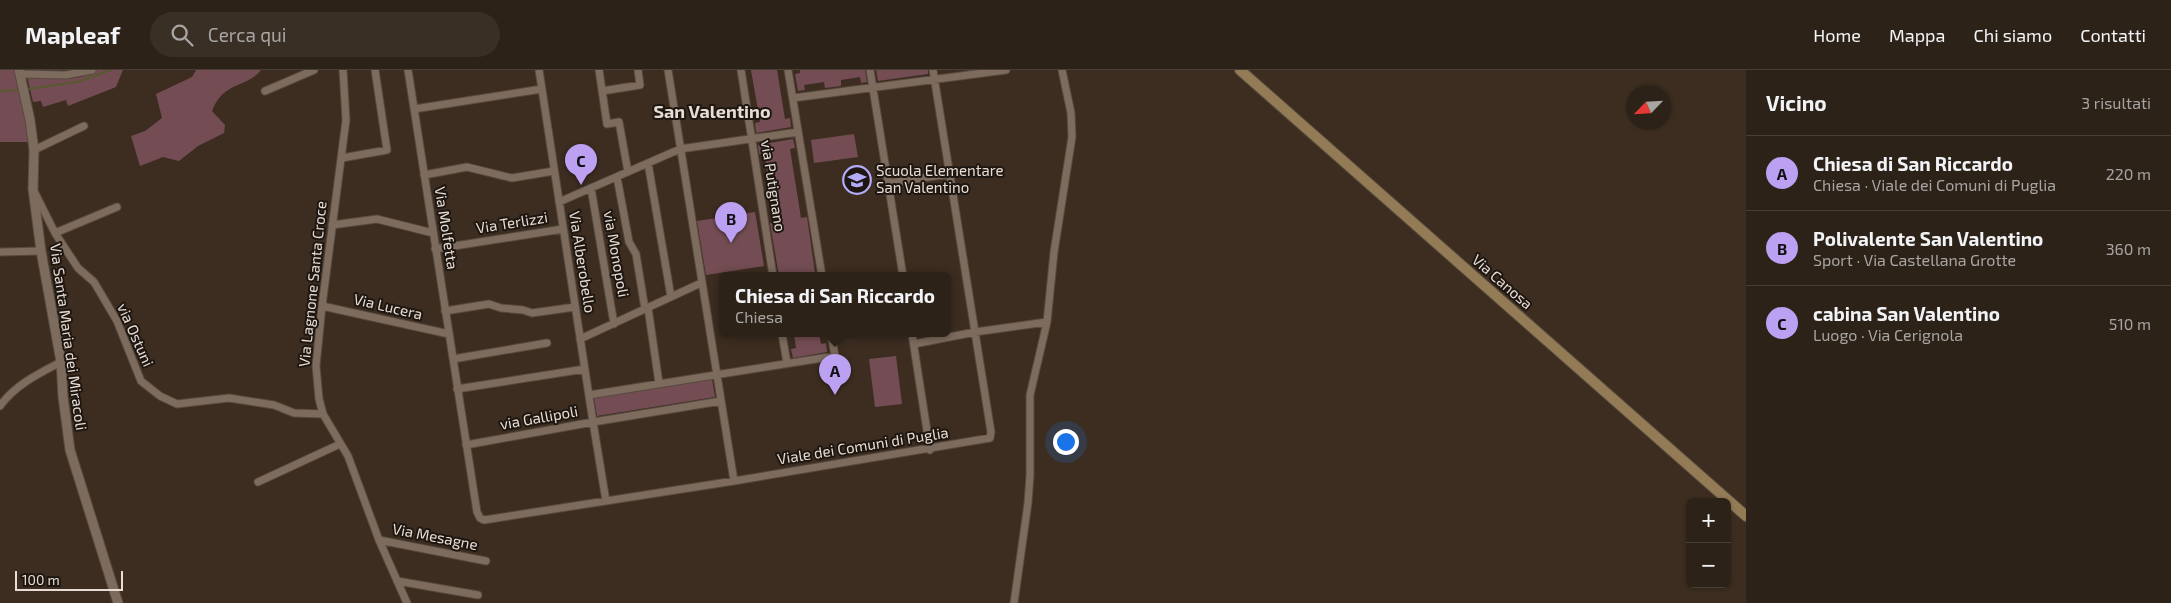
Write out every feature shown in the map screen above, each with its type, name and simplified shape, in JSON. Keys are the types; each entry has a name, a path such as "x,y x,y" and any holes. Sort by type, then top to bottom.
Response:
{"main road":[{"name":"Via Canosa","path":"1240,70 1746,516"}],"street":[{"path":"20,72 92,70"},
{"path":"265,91 314,70"},
{"name":"Via Lagnone Santa Croce","path":"343,70 346,120 316,366 319,399 324,414 348,456 379,540 407,603"},
{"path":"342,158 387,150 375,70"},
{"name":"Via Molfetta","path":"408,70 457,390"},
{"name":"Via Alberobello","path":"539,70 585,369"},
{"path":"599,70 607,124 619,122 628,172"},
{"path":"602,91 640,85 638,70"},
{"path":"668,70 734,481"},
{"name":"via Putignano","path":"741,70 772,272"},
{"path":"788,70 821,272"},
{"path":"870,70 902,272"},
{"path":"933,70 974,332"},
{"path":"793,98 1006,70"},
{"path":"1014,603 1029,494 1030,395 1047,322 1054,252 1072,137 1071,113 1062,70"},
{"name":"Via Santa Maria dei Miracoli","path":"20,72 34,150 33,189 41,251 61,362 63,397 70,450 118,603"},
{"path":"414,109 542,89"},
{"path":"34,150 84,126"},
{"path":"559,202 680,150 798,132"},
{"path":"648,163 671,297"},
{"path":"424,175 467,167 512,178 554,171"},
{"path":"888,183 949,174"},
{"path":"617,177 629,242 636,254 659,383"},
{"name":"via Monopoli","path":"591,188 614,324"},
{"name":"via Ostuni","path":"33,189 55,233 78,268 94,282 116,321 141,381 160,396 177,404 230,398 274,405 294,413 324,414"},
{"path":"55,233 117,208"},
{"path":"332,225 377,220 433,233"},
{"name":"Via Terlizzi","path":"436,249 563,228"},
{"path":"0,252 41,251"},
{"path":"580,339 702,283"},
{"path":"445,311 489,304 501,308 523,310 532,314 575,307"},
{"name":"Via Lucera","path":"322,306 449,334"},
{"path":"951,337 1047,322"},
{"name":"Viale dei Comuni di Puglia","path":"466,445 477,512 480,518 488,520 988,440 991,432 974,332"},
{"path":"783,337 787,363"},
{"path":"589,395 835,356 832,337"},
{"path":"913,337 930,450"},
{"path":"914,344 949,337"},
{"path":"453,358 547,344"},
{"path":"0,406 10,393 19,386 61,362"},
{"path":"466,445 457,390 585,369"},
{"name":"via Gallipoli","path":"466,445 593,422 585,369"},
{"path":"606,502 593,422 721,401"},
{"path":"258,482 340,444"},
{"name":"Via Mesagne","path":"379,540 486,561"},
{"path":"397,581 478,595"}],"shaded area":[{"path":"0,70 16,70 28,142 0,142"},
{"path":"97,70 123,70 116,87 68,106 66,100 43,107 41,101 33,102 27,76 63,79 81,77"},
{"path":"196,70 261,70 249,80 222,94 217,101 212,111 225,125 224,133 198,146 179,161 163,157 140,166 131,136 145,131 162,118 156,94 192,77"},
{"path":"751,70 777,70 785,119 790,118 791,127 756,133 755,123 760,122"},
{"path":"800,70 865,70 867,82 861,83 860,77 841,80 841,86 825,88 824,82 804,85 805,90 798,91 795,74 800,73"},
{"path":"876,70 928,70 928,74 878,81"},
{"path":"854,134 858,157 814,163 811,140"},
{"path":"793,139 795,148 790,149 801,218 807,217 815,272 778,272 770,223 776,222 764,153 759,154 758,145"},
{"path":"755,212 764,266 706,275 697,221"},
{"path":"794,337 820,337 821,344 826,343 827,352 793,358 791,349 796,348"},
{"path":"896,356 902,404 875,407 869,359"},
{"path":"712,379 715,397 597,416 594,398"}],"waterway":[{"path":"27,89 77,82 111,70"},
{"path":"0,91 19,90"}],"place":[{"name":"Scuola Elementare San Valentino","path":"857,180"},
{"name":"cabina San Valentino","path":"581,185"},
{"name":"Polivalente San Valentino","path":"731,243"},
{"name":"Chiesa di San Riccardo","path":"835,395"}],"district":[{"name":"San Valentino","path":"712,112"}]}
